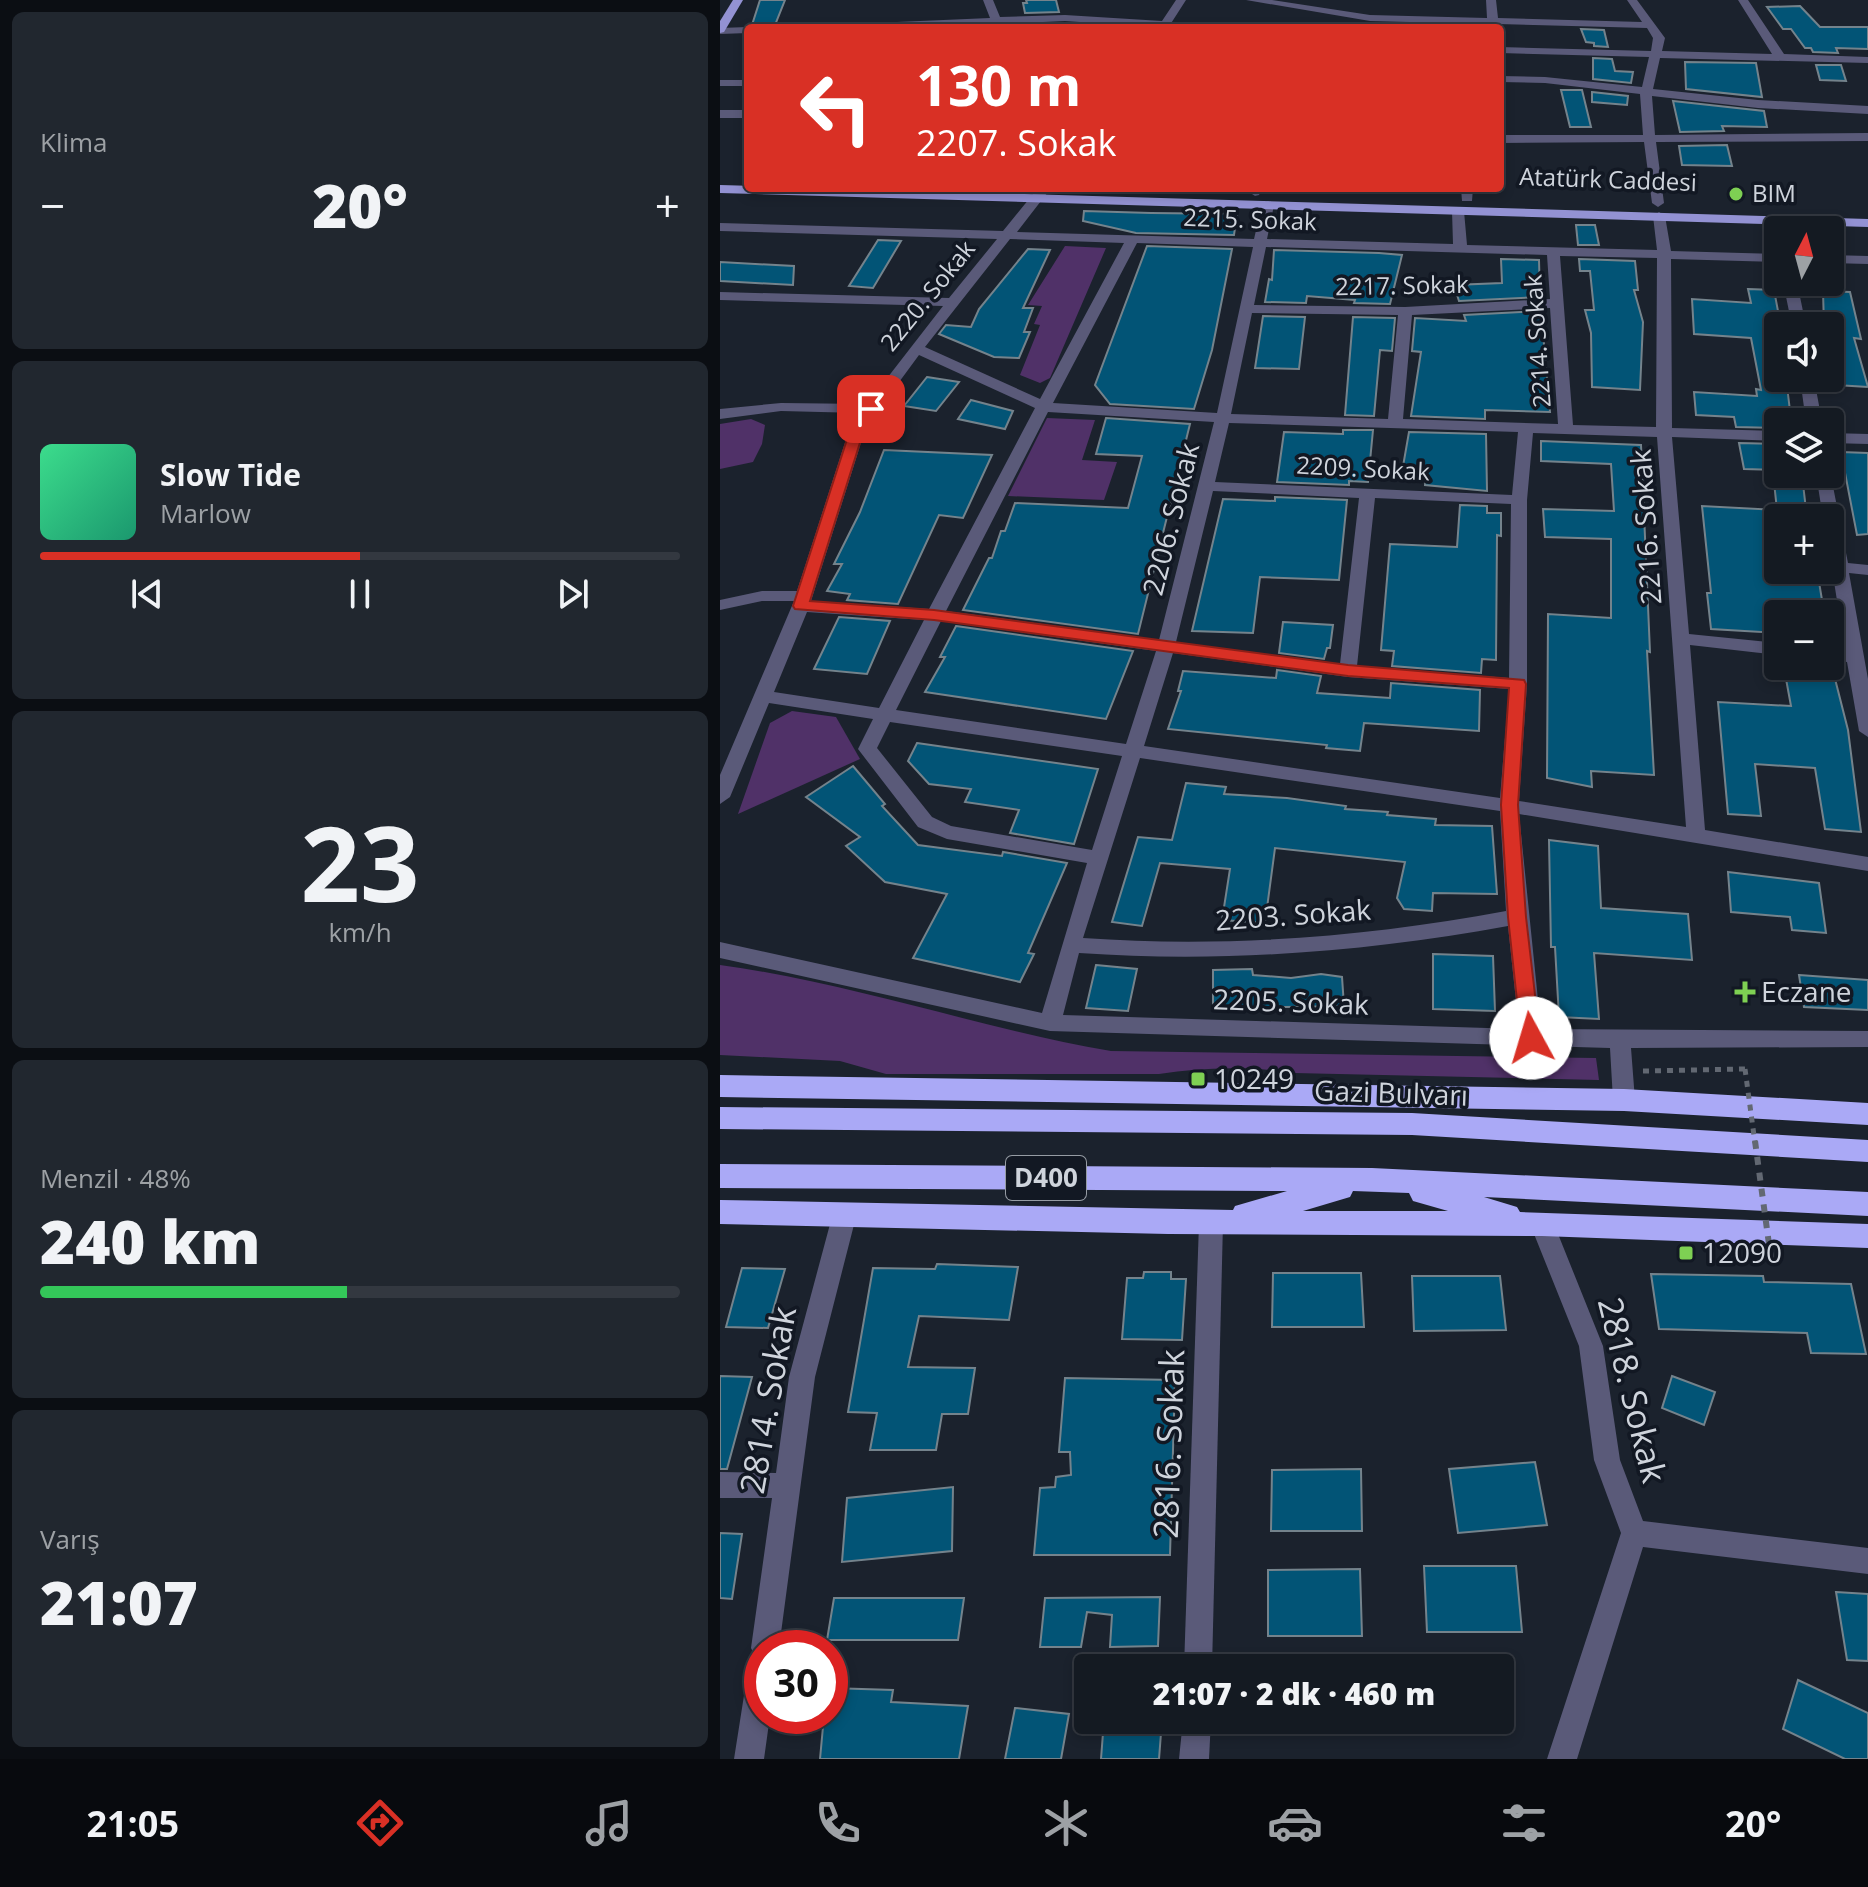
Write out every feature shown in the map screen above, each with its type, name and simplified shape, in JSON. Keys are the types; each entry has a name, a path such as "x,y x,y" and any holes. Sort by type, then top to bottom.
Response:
{"highway":[{"path":"720,1086 1624,1100 1868,1114"},
{"path":"1118,1092 1236,1121 1359,1095"},
{"name":"Gazi Bulvarı","path":"720,1118 1412,1124 1868,1151"},
{"name":"D400","path":"720,1176 1372,1180 1868,1204"},
{"path":"1211,1223 1372,1180 1542,1224"},
{"path":"720,1212 1211,1223 1542,1224 1868,1236"}],"main road":[{"path":"720,31 738,0"},
{"name":"Atatürk Caddesi","path":"721,188 744,181"},
{"name":"Atatürk Caddesi","path":"721,188 744,188"},
{"name":"Atatürk Caddesi","path":"977,192 1458,211 1868,209"},
{"name":"Atatürk Caddesi","path":"1397,192 1467,193 1764,220"},
{"name":"Atatürk Caddesi","path":"1844,225 1868,223"}],"street":[{"path":"988,0 998,24"},
{"path":"1165,24 1181,0"},
{"path":"1251,0 1370,18 1475,24"},
{"path":"1491,0 1493,24"},
{"path":"1632,0 1659,38 1656,52"},
{"path":"1743,0 1779,56"},
{"path":"1008,24 1065,18 1139,24"},
{"path":"1504,25 1650,25"},
{"path":"720,31 744,30"},
{"path":"1504,50 1868,60"},
{"name":"2216. Sokak","path":"1656,52 1645,100 1664,252 1664,432 1696,833"},
{"path":"1504,79 1649,90 1758,104 1868,110"},
{"path":"720,83 744,83"},
{"path":"720,114 744,114"},
{"path":"1504,139 1868,137"},
{"name":"2220. Sokak","path":"720,797 802,601 858,427 916,348 1041,193"},
{"name":"2206. Sokak","path":"1050,1023 1071,945 1167,644 1223,418 1268,205"},
{"path":"1458,211 1460,247"},
{"name":"2215. Sokak","path":"720,227 1764,257"},
{"path":"1099,858 947,832 925,822 867,749 934,615 1133,239"},
{"name":"2214. Sokak","path":"1553,250 1566,430"},
{"path":"1844,257 1868,260"},
{"path":"720,296 954,302"},
{"name":"2217. Sokak","path":"1247,309 1405,311 1558,303"},
{"path":"1395,424 1405,311"},
{"path":"916,348 1044,407 1223,418 1764,436"},
{"path":"720,414 781,407 871,409"},
{"path":"1526,429 1519,500 1518,684 1509,805 1517,917 1531,1038"},
{"path":"1844,438 1868,439"},
{"name":"2209. Sokak","path":"1206,486 1519,500"},
{"path":"1348,671 1367,494"},
{"path":"1844,567 1868,570"},
{"path":"1844,584 1868,731"},
{"path":"720,605 762,596 1167,644 1348,671 1518,684"},
{"path":"1680,639 1764,648"},
{"path":"1844,656 1855,657"},
{"path":"763,696 1133,753 1696,833 1868,864"},
{"name":"2203. Sokak","path":"1071,945 1159,951 1303,946 1435,932 1517,917"},
{"name":"2205. Sokak","path":"720,950 1050,1023 1620,1040 1868,1039"},
{"path":"1620,1040 1624,1100"},
{"name":"2814. Sokak","path":"768,1630 802,1377 845,1213"},
{"name":"2816. Sokak","path":"1198,1654 1211,1223"},
{"name":"2818. Sokak","path":"1542,1224 1591,1346 1607,1460 1634,1533"},
{"path":"720,1485 789,1486"},
{"path":"1562,1759 1634,1533 1868,1561"},
{"path":"749,1759 753,1734"},
{"path":"1194,1759 1196,1734"}],"path":[{"path":"1622,1071 1745,1069 1771,1259"}],"shaded area":[{"path":"1065,246 1106,248 1050,378 1040,383 1020,375 1040,325 1034,324 1042,306 1028,305"},
{"path":"1047,418 1095,420 1082,460 1117,462 1104,500 1008,496"},
{"path":"751,419 765,425 762,444 753,462 720,469 720,424"},
{"path":"792,711 836,717 860,759 738,814 770,723"},
{"path":"720,965 818,983 1111,1051 1596,1058 1599,1080 1294,1073 1226,1068 1159,1074 886,1074 840,1061 720,1055"}],"building":[{"path":"760,0 785,0 775,24 752,24"},
{"path":"1026,0 1056,0 1059,12 1025,13 1023,3 1027,3"},
{"path":"1800,6 1820,27 1868,27 1868,49 1836,48 1838,53 1813,52 1811,48 1805,48 1791,29 1783,29 1767,7"},
{"path":"1581,29 1604,30 1608,47 1586,42"},
{"path":"1593,58 1612,59 1615,71 1633,72 1631,83 1593,79"},
{"path":"1685,62 1756,63 1762,97 1686,89"},
{"path":"1816,65 1841,65 1846,81 1820,80"},
{"path":"1561,90 1582,90 1591,127 1570,127"},
{"path":"1592,92 1628,96 1627,105 1592,102"},
{"path":"1673,101 1764,111 1767,127 1722,126 1724,131 1680,132"},
{"path":"1727,145 1732,166 1682,165 1679,146"},
{"path":"1084,211 1237,214 1234,235 1136,233 1083,221"},
{"path":"1576,225 1595,225 1599,245 1578,245"},
{"path":"878,240 901,241 873,288 849,286"},
{"path":"1147,246 1232,249 1212,350 1194,409 1110,404 1095,385"},
{"path":"1028,249 1050,250 1023,308 1033,308 1024,332 1030,332 1019,358 994,357 939,334 946,325 971,327 979,309"},
{"path":"1274,250 1402,255 1390,304 1354,303 1355,300 1307,296 1306,303 1265,302 1269,279 1272,280"},
{"path":"1501,259 1539,260 1540,297 1459,301 1454,285 1502,283"},
{"path":"1579,259 1635,261 1638,290 1634,290 1643,322 1640,390 1592,387 1591,333 1585,310 1594,310 1590,271 1580,271"},
{"path":"720,262 794,266 793,285 720,281"},
{"path":"1748,289 1764,290 1764,296 1775,296 1778,312 1764,312 1764,392 1788,392 1790,408 1764,408 1764,428 1736,427 1734,417 1696,415 1694,392 1757,396 1756,389 1761,390 1751,338 1694,334 1692,299 1751,303"},
{"path":"1844,292 1850,292 1861,339 1854,338 1868,387 1844,386 1844,312 1824,312 1823,296 1844,296"},
{"path":"1541,311 1550,412 1485,410 1485,419 1411,416 1421,352 1412,351 1415,318 1466,321 1464,315"},
{"path":"1263,316 1305,317 1299,369 1255,368"},
{"path":"1353,317 1395,318 1392,351 1380,350 1374,416 1345,415"},
{"path":"927,377 959,382 936,411 904,406"},
{"path":"971,400 1013,411 1005,429 958,419"},
{"path":"1106,418 1190,424 1138,634 963,610 989,558 992,558 1015,503 1128,508 1142,456 1096,454"},
{"path":"1343,430 1373,430 1368,482 1349,481 1349,485 1277,482 1284,432 1343,434"},
{"path":"1409,432 1486,434 1487,491 1425,485 1426,474 1402,472"},
{"path":"1541,441 1641,445 1654,775 1591,771 1592,787 1547,778 1548,614 1611,618 1611,539 1545,537 1543,509 1614,511 1611,464 1541,461"},
{"path":"1739,443 1764,444 1764,470 1744,469"},
{"path":"884,450 992,455 963,518 939,515 898,604 847,600 850,594 827,591 842,564 834,564 860,512"},
{"path":"1844,452 1868,453 1868,534 1857,535"},
{"path":"1775,488 1803,488 1805,504 1776,504"},
{"path":"1275,497 1347,500 1339,580 1260,577 1253,633 1192,631 1223,499 1275,501"},
{"path":"1460,505 1487,506 1487,513 1501,513 1501,536 1497,535 1496,660 1482,659 1481,673 1392,666 1394,651 1381,650 1390,544 1457,547"},
{"path":"1702,506 1764,509 1764,584 1819,584 1822,600 1764,600 1764,632 1711,629 1707,593 1711,593"},
{"path":"839,617 890,621 867,674 814,669"},
{"path":"1283,622 1333,625 1330,648 1327,648 1324,659 1279,653"},
{"path":"956,626 1133,651 1106,719 925,692 945,657 940,657"},
{"path":"1277,670 1321,676 1317,693 1390,698 1391,683 1480,690 1479,731 1364,723 1360,751 1168,729 1181,691 1178,691 1183,671 1276,678"},
{"path":"1786,680 1835,680 1848,730 1861,832 1825,829 1815,768 1755,764 1761,816 1728,814 1718,702 1791,706"},
{"path":"917,743 1098,769 1074,844 1010,833 1019,810 965,802 971,789 929,784 908,761"},
{"path":"853,766 885,804 882,806 918,845 1002,856 1003,852 1067,863 1028,953 1034,954 1020,982 913,958 947,894 885,882 846,846 860,837 806,797"},
{"path":"1186,783 1226,787 1224,794 1287,798 1346,806 1345,809 1388,812 1387,815 1436,819 1435,825 1492,826 1497,894 1433,893 1432,911 1404,909 1397,898 1405,862 1275,848 1265,923 1222,920 1230,869 1160,863 1142,926 1112,922 1138,837 1172,840"},
{"path":"1549,840 1598,846 1601,908 1688,914 1692,960 1594,953 1599,1019 1559,1017 1555,947 1551,947"},
{"path":"1728,872 1819,883 1826,933 1792,930 1790,917 1731,912"},
{"path":"1433,954 1493,956 1495,1011 1433,1009"},
{"path":"1096,965 1137,969 1128,1011 1086,1008"},
{"path":"1252,969 1253,975 1291,978 1321,974 1342,977 1344,1006 1213,1008 1213,970"},
{"path":"1799,975 1868,980 1868,1010 1804,1007"},
{"path":"937,1264 1018,1267 1009,1320 919,1316 908,1367 975,1368 968,1414 942,1414 936,1450 870,1450 877,1413 848,1412 873,1268 935,1269"},
{"path":"742,1268 785,1269 768,1328 726,1327"},
{"path":"1144,1272 1171,1272 1171,1279 1186,1279 1182,1340 1122,1339 1127,1278 1143,1278"},
{"path":"1273,1273 1361,1273 1364,1327 1272,1327"},
{"path":"1651,1274 1763,1276 1764,1282 1851,1284 1866,1354 1811,1353 1807,1333 1659,1329"},
{"path":"1412,1276 1500,1276 1506,1330 1414,1331"},
{"path":"720,1376 752,1377 727,1469 720,1469"},
{"path":"1672,1376 1715,1392 1704,1425 1662,1408"},
{"path":"1065,1378 1175,1380 1170,1555 1034,1555 1040,1488 1055,1487 1056,1477 1071,1475 1070,1452 1059,1452"},
{"path":"1535,1462 1547,1525 1458,1533 1449,1469"},
{"path":"1361,1469 1362,1531 1271,1531 1272,1470"},
{"path":"953,1487 952,1551 842,1562 847,1498"},
{"path":"720,1533 742,1534 732,1599 720,1598"},
{"path":"1424,1566 1516,1566 1522,1632 1427,1632"},
{"path":"1360,1569 1362,1636 1268,1636 1268,1570"},
{"path":"1836,1592 1868,1594 1868,1661 1847,1660"},
{"path":"1160,1597 1158,1646 1110,1647 1112,1615 1087,1612 1081,1647 1040,1647 1045,1598"},
{"path":"834,1598 964,1598 958,1640 848,1640 848,1630 829,1630"},
{"path":"1798,1680 1868,1713 1868,1759 1845,1759 1783,1729"},
{"path":"848,1689 893,1690 891,1702 968,1706 959,1759 820,1759 822,1734 848,1734"},
{"path":"1015,1708 1069,1714 1061,1759 1005,1759"},
{"path":"1103,1734 1161,1734 1159,1759 1101,1759"}],"place":[{"name":"BIM","path":"1736,194"},
{"name":"Eczane","path":"1745,992"},
{"name":"10249","path":"1198,1079"},
{"name":"12090","path":"1686,1253"}],"route":[{"path":"871,409 858,427 801,606 934,615 1167,644 1348,671 1518,684 1509,805 1517,917 1531,1038"}]}
